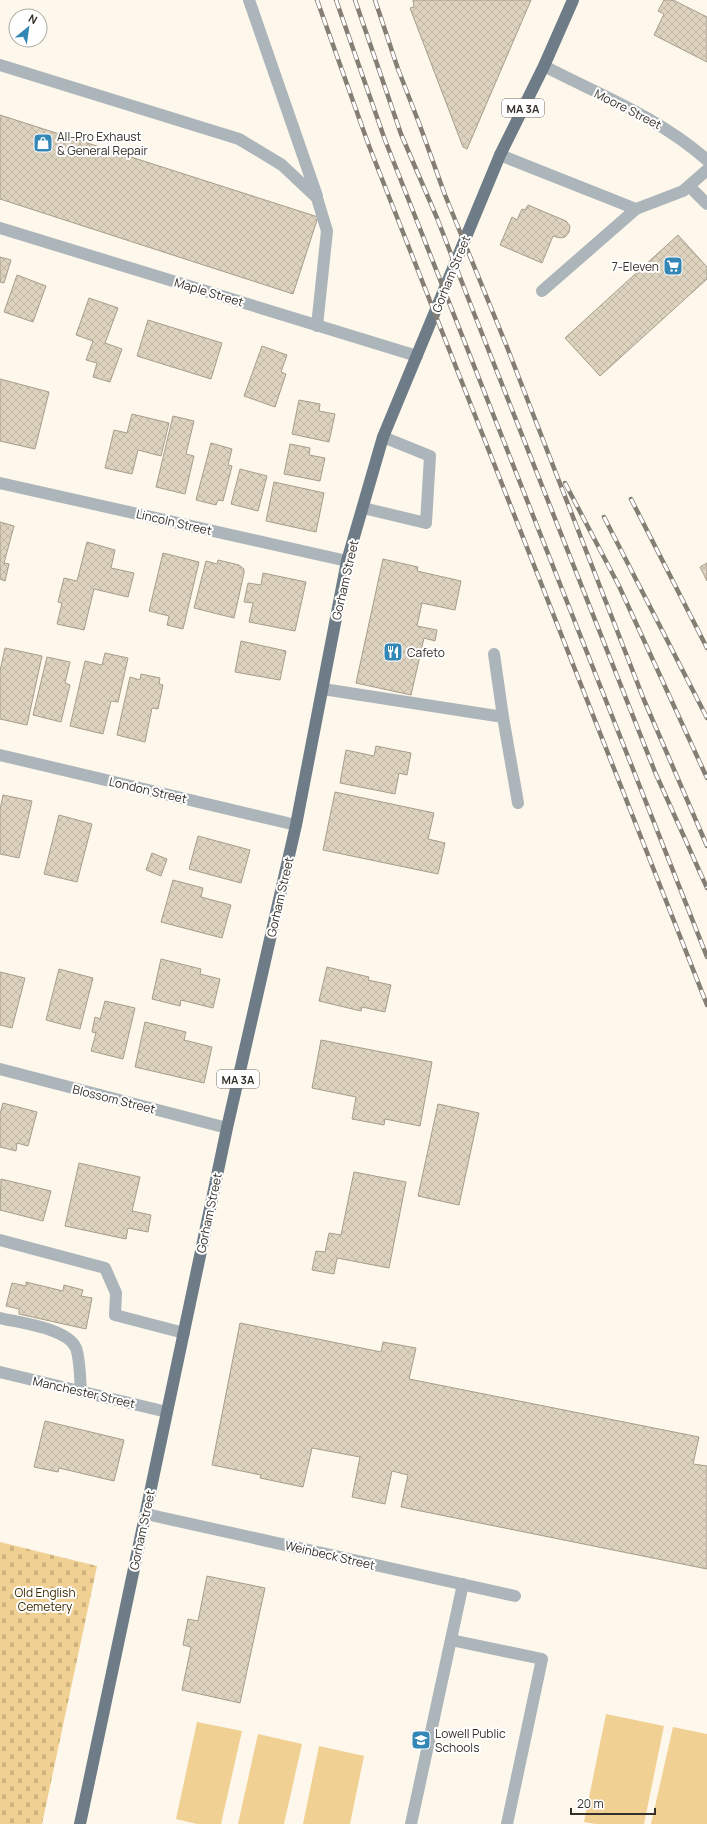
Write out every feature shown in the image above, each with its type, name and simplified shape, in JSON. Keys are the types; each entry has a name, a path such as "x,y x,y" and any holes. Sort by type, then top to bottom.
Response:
{"main road":[{"name":"Gorham Street","path":"80,1824 227,1128 296,824 347,561 383,437 500,155 544,66 573,0"}],"street":[{"path":"249,0 327,231 317,326"},
{"path":"0,65 239,139 282,165 317,198"},
{"name":"Moore Street","path":"544,66 633,109 666,129 707,160"},
{"path":"500,155 636,209"},
{"path":"542,292 636,209 683,191 707,170"},
{"path":"689,186 707,204"},
{"name":"Maple Street","path":"0,228 417,356"},
{"path":"363,508 426,522 430,456 383,437"},
{"name":"Lincoln Street","path":"0,483 347,561"},
{"path":"494,654 518,803"},
{"path":"323,689 503,717"},
{"name":"London Street","path":"0,755 296,824"},
{"name":"Blossom Street","path":"0,1069 227,1128"},
{"path":"0,1240 105,1268 116,1293 115,1315 184,1333"},
{"path":"0,1318 61,1333 71,1340 76,1349 81,1391"},
{"name":"Manchester Street","path":"0,1372 167,1412"},
{"name":"Weinbeck Street","path":"146,1514 515,1596"},
{"path":"411,1824 463,1584"},
{"path":"451,1640 542,1659 507,1824"}],"green space":[{"name":"Old English Cemetery","path":"0,1542 97,1566 42,1824 0,1824"},
{"path":"606,1714 664,1726 644,1824 596,1824 584,1822"},
{"path":"197,1722 242,1731 221,1824 197,1824 176,1819"},
{"path":"673,1727 707,1734 707,1824 651,1824"},
{"path":"258,1734 302,1744 284,1824 238,1824"},
{"path":"319,1746 364,1756 350,1824 303,1824"}],"building":[{"path":"413,0 531,0 467,149 463,147 410,8 414,7"},
{"path":"664,0 673,0 707,17 707,62 654,35 664,14 658,11"},
{"path":"0,115 318,217 293,294 0,199"},
{"path":"528,205 566,221 570,226 569,232 565,237 560,238 553,236 542,263 500,245 512,217 517,220 522,209 525,210"},
{"path":"678,235 707,267 707,279 600,376 565,338"},
{"path":"0,257 11,260 4,283 0,282"},
{"path":"17,275 46,286 33,322 4,312"},
{"path":"89,298 118,308 105,343 122,349 110,382 93,377 97,363 86,360 93,341 76,335"},
{"path":"148,320 222,343 211,379 137,356"},
{"path":"262,346 287,355 281,372 286,374 275,407 244,396"},
{"path":"0,379 49,392 35,449 0,441"},
{"path":"299,400 320,404 319,411 335,414 329,442 292,434"},
{"path":"132,414 169,423 161,456 138,450 132,474 105,468 114,430 127,433"},
{"path":"173,416 194,421 186,454 194,456 185,494 156,487"},
{"path":"211,443 232,449 228,465 232,466 223,501 218,500 216,505 196,500"},
{"path":"290,444 310,448 309,455 325,458 320,481 284,474"},
{"path":"240,469 267,476 258,511 231,504"},
{"path":"274,482 324,493 316,532 266,521"},
{"path":"0,522 14,526 4,563 9,564 5,581 0,579"},
{"path":"87,542 115,550 111,568 134,573 128,597 94,589 84,630 57,624 62,603 58,602 64,578 77,581"},
{"path":"163,553 199,562 183,629 167,625 169,616 149,611"},
{"path":"383,559 418,567 417,571 461,581 455,610 422,603 417,626 437,630 435,641 424,638 411,695 356,683"},
{"path":"218,560 239,565 244,569 234,618 194,608 206,561 217,564"},
{"path":"707,563 707,581 700,567"},
{"path":"263,573 306,582 295,631 249,622 253,603 244,602 248,583 261,585"},
{"path":"241,641 286,651 280,680 235,672"},
{"path":"5,648 42,656 27,725 0,719 0,671"},
{"path":"105,653 128,658 118,702 111,701 103,734 70,726 85,661 102,665"},
{"path":"47,657 70,662 65,683 70,685 61,722 33,715"},
{"path":"141,674 160,678 159,684 163,685 158,709 152,708 145,742 117,735 130,677 140,680"},
{"path":"376,746 411,753 407,775 399,773 395,794 340,783 346,750 374,756"},
{"path":"335,792 434,813 428,839 445,843 438,874 323,850"},
{"path":"3,795 32,801 19,858 0,854 0,810"},
{"path":"59,815 92,824 77,882 44,874"},
{"path":"198,836 250,850 241,883 189,869"},
{"path":"152,853 167,859 161,876 146,870"},
{"path":"173,880 203,888 201,897 231,905 222,938 161,922"},
{"path":"161,959 201,969 200,974 220,979 213,1008 181,1000 180,1006 152,999"},
{"path":"327,967 369,977 368,980 391,985 385,1012 362,1007 361,1011 319,1001"},
{"path":"59,969 93,978 80,1029 46,1020"},
{"path":"0,972 25,978 12,1028 0,1025"},
{"path":"105,1001 135,1008 123,1059 91,1051 96,1033 92,1032 95,1017 100,1019"},
{"path":"145,1022 186,1032 184,1040 212,1047 204,1083 135,1067"},
{"path":"321,1040 432,1062 420,1126 385,1119 384,1125 352,1119 356,1097 312,1088"},
{"path":"3,1103 37,1112 28,1146 17,1143 16,1151 0,1147 0,1114"},
{"path":"438,1104 479,1113 459,1205 418,1196"},
{"path":"79,1163 140,1177 132,1211 151,1215 148,1232 128,1228 126,1239 65,1226"},
{"path":"354,1172 406,1182 389,1268 337,1258 334,1274 312,1270 316,1251 325,1252 329,1233 341,1235"},
{"path":"1,1179 51,1191 43,1221 0,1210"},
{"path":"26,1282 63,1291 64,1285 83,1290 81,1296 92,1298 86,1329 19,1314 19,1309 6,1306 12,1283 26,1286"},
{"path":"240,1323 381,1352 383,1342 416,1348 409,1379 699,1437 693,1464 707,1466 707,1569 401,1507 408,1475 392,1471 385,1504 352,1497 360,1457 312,1448 303,1487 260,1478 261,1475 212,1465"},
{"path":"45,1421 124,1440 114,1481 59,1468 58,1472 34,1467"},
{"path":"207,1576 265,1588 240,1703 182,1690 191,1647 183,1645 188,1619 198,1621"}],"railway":[{"path":"317,0 369,146 707,1005"},
{"path":"336,0 385,140 707,957"},
{"path":"355,0 401,134 437,218 655,772 707,888"},
{"path":"375,0 398,69 445,195 507,347 644,700 707,846"},
{"path":"565,483 619,586 707,778"},
{"path":"631,499 707,648"},
{"path":"604,517 707,718"}],"place":[{"name":"All-Pro Exhaust & General Repair","path":"43,143"},
{"name":"7-Eleven","path":"673,266"},
{"name":"Cafeto","path":"393,652"},
{"name":"Lowell Public Schools","path":"421,1740"}]}
